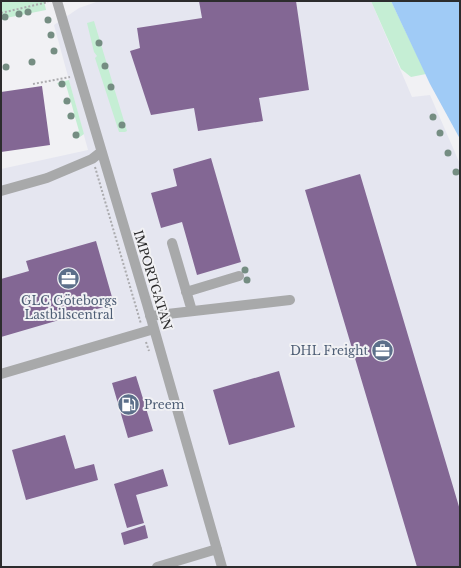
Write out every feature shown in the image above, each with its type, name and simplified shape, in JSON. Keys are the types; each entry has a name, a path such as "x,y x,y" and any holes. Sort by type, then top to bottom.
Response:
{"street":[{"name":"IMPORTGATAN","path":"53,1 101,152 154,329 222,567"},
{"path":"1,191 48,178 92,159 101,152"},
{"path":"172,244 192,311"},
{"path":"186,292 239,276"},
{"path":"150,316 290,300"},
{"path":"1,374 154,329"},
{"path":"157,567 217,549"}],"path":[{"path":"1,13 53,1"},
{"path":"33,84 70,77"}],"shaded area":[{"path":"99,1 371,1 412,97 430,95 460,164 460,567 1,567 1,169 88,150 54,25 79,8"}],"green space":[{"path":"1,1 44,1 46,10 1,19"},
{"path":"371,1 391,1 426,74 411,77 401,69"},
{"path":"94,21 127,131 125,132 119,132 95,58 97,56 94,52 87,23"},
{"path":"69,80 84,134 77,139 73,133 79,131 75,117 68,119 67,115 74,113 71,102 64,104 63,101 70,99 66,85 59,86 57,83"}],"water":[{"path":"391,1 460,1 460,139 430,84"}],"building":[{"path":"199,1 296,1 309,90 259,98 263,121 198,131 194,108 151,115 130,51 140,48 137,28 202,18"},
{"path":"42,86 50,145 1,152 1,92"},
{"path":"211,158 241,262 197,275 182,222 161,228 151,193 177,186 173,169"},
{"name":"DHL Freight","path":"360,174 460,510 460,567 417,567 305,190"},
{"path":"96,241 114,304 1,337 1,279 29,271 26,261"},
{"path":"279,371 295,427 229,445 213,390"},
{"path":"136,376 153,431 128,438 112,383"},
{"path":"65,435 75,469 94,464 98,480 26,500 12,450"},
{"path":"163,469 168,486 136,495 144,523 127,528 114,484"},
{"path":"145,525 148,538 124,545 121,533"}],"place":[{"name":"GLC Göteborgs Lastbilscentral","path":"69,279"},
{"name":"DHL Freight","path":"383,350"},
{"name":"Preem","path":"129,404"}]}
